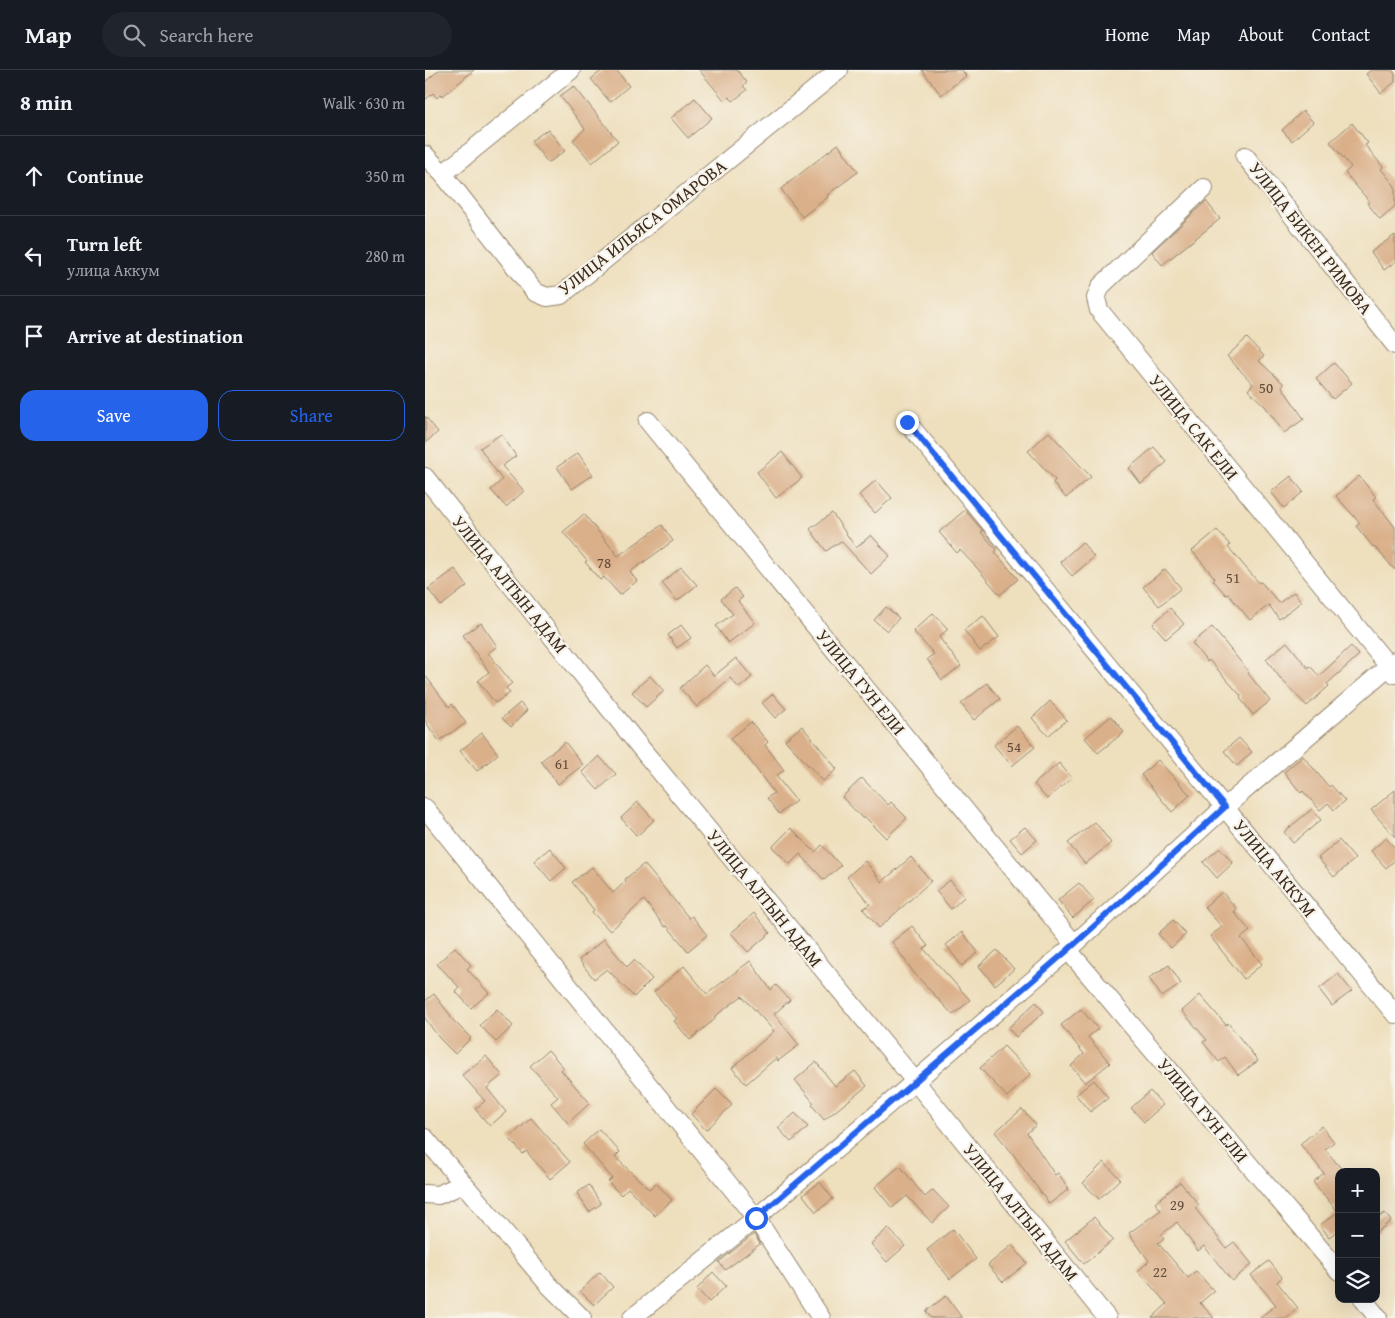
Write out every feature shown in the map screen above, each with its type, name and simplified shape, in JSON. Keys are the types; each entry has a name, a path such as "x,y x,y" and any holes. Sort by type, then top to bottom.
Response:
{"street":[{"path":"443,174 571,70"},
{"name":"УЛИЦА ИЛЬЯСА ОМАРОВА","path":"425,155 443,174 535,292 547,297 561,295 839,70"},
{"name":"УЛИЦА БИКЕН РИМОВА","path":"1245,156 1395,345"},
{"name":"УЛИЦА САК ЕЛИ","path":"1204,188 1101,286 1096,298 1099,310 1393,667"},
{"name":"УЛИЦА ГУН ЕЛИ","path":"648,421 1071,947 1335,1266"},
{"name":"УЛИЦА АККУМ","path":"907,422 1395,1014"},
{"name":"УЛИЦА АЛТЫН АДАМ","path":"425,477 640,747 1107,1318"},
{"path":"632,1318 756,1218 1071,947 1225,807 1393,667"},
{"path":"425,808 756,1218 821,1318"},
{"path":"425,1138 547,1284 582,1318"},
{"path":"425,1194 438,1195 463,1184"},
{"path":"1366,1303 1379,1318"}],"building":[{"path":"439,70 474,70 443,96 441,94 437,98 433,93 425,100 425,82"},
{"path":"603,70 616,70 629,86 610,102 591,79"},
{"path":"699,70 737,70 747,82 743,86 747,90 733,101 729,97 725,101"},
{"path":"922,70 962,70 966,76 941,95"},
{"path":"1371,70 1392,70 1395,74 1395,82 1381,93 1366,74"},
{"path":"574,86 618,141 592,163 573,140 585,129 560,96"},
{"path":"695,98 712,118 688,138 671,118"},
{"path":"1303,111 1313,122 1292,141 1282,130"},
{"path":"1352,123 1368,143 1365,145 1383,167 1381,169 1395,186 1395,206 1380,219 1367,203 1369,201 1345,173 1351,167 1330,142"},
{"path":"548,129 565,151 548,163 531,141"},
{"path":"838,144 858,172 802,217 781,189"},
{"path":"1206,201 1220,219 1162,265 1152,252"},
{"path":"1395,235 1395,262 1384,270 1371,252"},
{"path":"1247,338 1264,356 1259,361 1284,384 1282,387 1304,419 1284,433 1265,406 1248,390 1253,384 1227,356"},
{"path":"1334,363 1352,383 1333,399 1316,379"},
{"path":"425,416 438,432 425,443"},
{"path":"1049,432 1091,477 1066,498 1053,483 1055,480 1028,451"},
{"path":"501,434 516,456 502,466 524,491 506,507 491,490 502,480 480,448"},
{"path":"1154,447 1167,462 1141,484 1129,468"},
{"path":"782,452 802,478 776,498 757,472"},
{"path":"578,453 593,475 572,489 557,467"},
{"path":"1291,476 1303,492 1284,508 1271,492"},
{"path":"1359,476 1376,497 1373,499 1395,527 1395,570 1356,526 1360,523 1336,496"},
{"path":"876,480 892,498 875,513 859,495"},
{"path":"965,510 997,550 995,552 1018,579 1000,595 960,550 957,553 939,532"},
{"path":"832,513 856,548 871,535 890,556 871,574 841,541 826,551 810,529"},
{"path":"584,514 618,556 662,525 673,541 630,572 637,581 620,595 604,577 600,580 563,532"},
{"path":"1217,530 1230,545 1228,547 1279,603 1294,592 1301,602 1279,619 1269,605 1250,620 1228,594 1226,595 1213,580 1215,578 1192,551"},
{"path":"1082,542 1094,557 1072,576 1060,562"},
{"path":"681,567 697,585 677,601 662,583"},
{"path":"455,569 467,586 441,606 428,589"},
{"path":"1165,569 1181,588 1159,606 1143,587"},
{"path":"735,588 743,597 738,601 755,623 728,643 716,626 733,614 721,599"},
{"path":"886,607 899,618 887,631 874,620"},
{"path":"1170,608 1184,624 1166,639 1153,624"},
{"path":"933,613 948,629 939,637 961,666 942,680 927,659 934,654 913,631"},
{"path":"983,616 999,637 980,651 964,630"},
{"path":"481,623 497,646 488,653 512,683 506,688 510,693 495,703 478,681 489,672 463,635"},
{"path":"681,625 691,638 677,648 668,635"},
{"path":"1212,627 1270,701 1253,715 1240,698 1241,696 1209,660 1207,662 1192,643"},
{"path":"1287,642 1308,668 1310,666 1319,676 1351,646 1359,655 1327,684 1329,686 1307,706 1280,678 1266,659"},
{"path":"736,658 752,677 739,688 730,678 697,707 680,688 705,665 714,676"},
{"path":"425,675 449,707 452,704 466,723 439,741 425,721"},
{"path":"650,676 664,691 646,707 632,692"},
{"path":"987,683 1000,699 974,720 961,704"},
{"path":"773,694 786,709 775,718 762,703"},
{"path":"1050,701 1067,720 1048,736 1032,718"},
{"path":"520,703 527,710 511,727 502,718"},
{"path":"1111,716 1124,732 1098,753 1085,738"},
{"path":"751,722 768,742 765,745 784,770 776,776 796,801 779,814 767,798 774,793 748,758 730,739"},
{"path":"802,726 837,769 823,781 785,740"},
{"path":"1017,726 1035,747 1012,766 994,745"},
{"path":"482,733 498,754 477,771 460,751"},
{"path":"1239,738 1252,752 1237,766 1224,751"},
{"path":"565,742 583,765 558,784 541,761"},
{"path":"599,756 616,774 598,790 582,772"},
{"path":"1303,756 1329,787 1331,785 1345,801 1334,810 1328,803 1320,810 1303,791 1301,793 1284,772"},
{"path":"1158,760 1190,795 1172,812 1141,775"},
{"path":"1059,763 1072,778 1047,799 1034,784"},
{"path":"862,778 888,805 891,802 907,818 886,838 865,817 863,819 842,797"},
{"path":"1395,790 1395,837 1371,810"},
{"path":"638,802 654,820 637,836 621,818"},
{"path":"1312,809 1321,820 1293,843 1284,832"},
{"path":"1095,822 1111,843 1085,864 1068,843"},
{"path":"1025,827 1037,840 1022,853 1010,839"},
{"path":"791,828 815,852 822,845 841,866 824,880 800,854 790,864 772,847"},
{"path":"1386,838 1395,848 1395,860 1386,868 1371,851"},
{"path":"1339,840 1355,859 1334,877 1318,858"},
{"path":"550,848 566,868 551,881 534,861"},
{"path":"1220,848 1233,863 1217,878 1203,862"},
{"path":"911,857 931,881 879,928 863,909 870,904 847,877 865,861 882,882"},
{"path":"644,864 689,918 692,916 707,935 688,951 667,926 665,927 644,900 610,931 592,912 594,910 572,882 592,867 613,893 626,881 625,879"},
{"path":"950,880 964,897 951,909 936,891"},
{"path":"1079,883 1094,900 1073,918 1058,900"},
{"path":"1222,892 1237,909 1234,912 1250,931 1241,938 1262,964 1244,979 1210,936 1222,927 1204,907"},
{"path":"754,913 770,933 748,952 731,933"},
{"path":"1173,920 1186,934 1171,948 1158,934"},
{"path":"912,926 928,946 924,949 970,1000 953,1015 914,973 892,942"},
{"path":"962,932 978,952 962,966 946,945"},
{"path":"604,939 627,967 634,960 652,979 634,997 607,969 594,979 579,960"},
{"path":"455,947 471,965 467,969 489,993 471,1008 455,991 459,987 437,964"},
{"path":"997,950 1014,969 995,985 979,966"},
{"path":"750,961 771,990 776,985 790,1000 774,1014 799,1045 778,1061 776,1058 746,1084 732,1068 774,1031 742,996 714,1017 715,1019 690,1040 674,1021 677,1019 654,992 684,966 707,994"},
{"path":"1169,965 1181,984 1162,997 1149,978"},
{"path":"1338,974 1352,991 1332,1006 1319,989"},
{"path":"434,994 450,1017 471,1038 455,1054 439,1038 425,1018 425,1001"},
{"path":"1200,995 1226,1025 1228,1023 1258,1061 1238,1075 1225,1057 1219,1062 1203,1042 1207,1040 1182,1011"},
{"path":"1036,1002 1044,1012 1016,1037 1008,1028"},
{"path":"497,1009 513,1026 496,1042 480,1025"},
{"path":"1081,1009 1098,1029 1088,1037 1110,1063 1085,1083 1071,1066 1084,1054 1061,1025"},
{"path":"1004,1046 1031,1074 1007,1097 980,1068"},
{"path":"548,1050 564,1068 561,1070 590,1103 568,1123 551,1103 558,1097 530,1066"},
{"path":"486,1056 502,1075 487,1088 506,1112 490,1126 475,1109 485,1101 462,1075"},
{"path":"816,1062 835,1086 855,1071 867,1086 824,1120 812,1105 814,1103 795,1080"},
{"path":"1094,1080 1108,1098 1090,1112 1076,1095"},
{"path":"716,1089 732,1105 706,1130 691,1114"},
{"path":"1150,1091 1163,1105 1144,1122 1131,1108"},
{"path":"1022,1109 1036,1125 1027,1133 1055,1175 1058,1173 1069,1189 1049,1204 995,1132"},
{"path":"795,1113 808,1127 791,1142 778,1128"},
{"path":"531,1118 570,1162 550,1179 526,1151 523,1154 509,1138"},
{"path":"1322,1126 1334,1142 1325,1149 1341,1168 1335,1168 1335,1208 1313,1182 1324,1173 1300,1144"},
{"path":"599,1129 620,1152 615,1157 649,1189 656,1183 672,1200 655,1216 628,1188 621,1195 608,1182 612,1178 583,1144"},
{"path":"1104,1162 1120,1179 1099,1199 1083,1183"},
{"path":"900,1166 925,1197 933,1190 949,1207 932,1223 907,1196 892,1208 875,1187"},
{"path":"820,1182 833,1199 816,1212 803,1195"},
{"path":"1180,1182 1199,1205 1195,1208 1226,1248 1234,1242 1252,1264 1232,1281 1204,1246 1198,1251 1177,1222 1161,1235 1164,1239 1158,1243 1188,1278 1196,1271 1214,1291 1200,1303 1214,1318 1152,1318 1167,1304 1138,1271 1149,1261 1129,1233 1161,1210 1155,1203"},
{"path":"589,1185 601,1204 589,1212 577,1193"},
{"path":"1385,1213 1391,1221 1380,1230 1380,1216"},
{"path":"1335,1214 1335,1233 1329,1237 1320,1225"},
{"path":"1094,1217 1113,1240 1084,1264 1065,1241"},
{"path":"888,1228 905,1246 887,1262 871,1244"},
{"path":"953,1229 976,1259 950,1279 927,1250"},
{"path":"754,1234 760,1244 725,1270 719,1262"},
{"path":"1012,1245 1027,1263 1003,1282 988,1265"},
{"path":"1269,1261 1282,1277 1277,1282 1298,1308 1287,1318 1259,1318 1276,1305 1251,1275"},
{"path":"600,1272 613,1287 594,1305 580,1291"},
{"path":"713,1272 726,1286 709,1302 697,1289"},
{"path":"946,1296 962,1318 931,1318 926,1311"}],"route":[{"path":"756,1218 1068,950 1225,807 907,422"}]}
